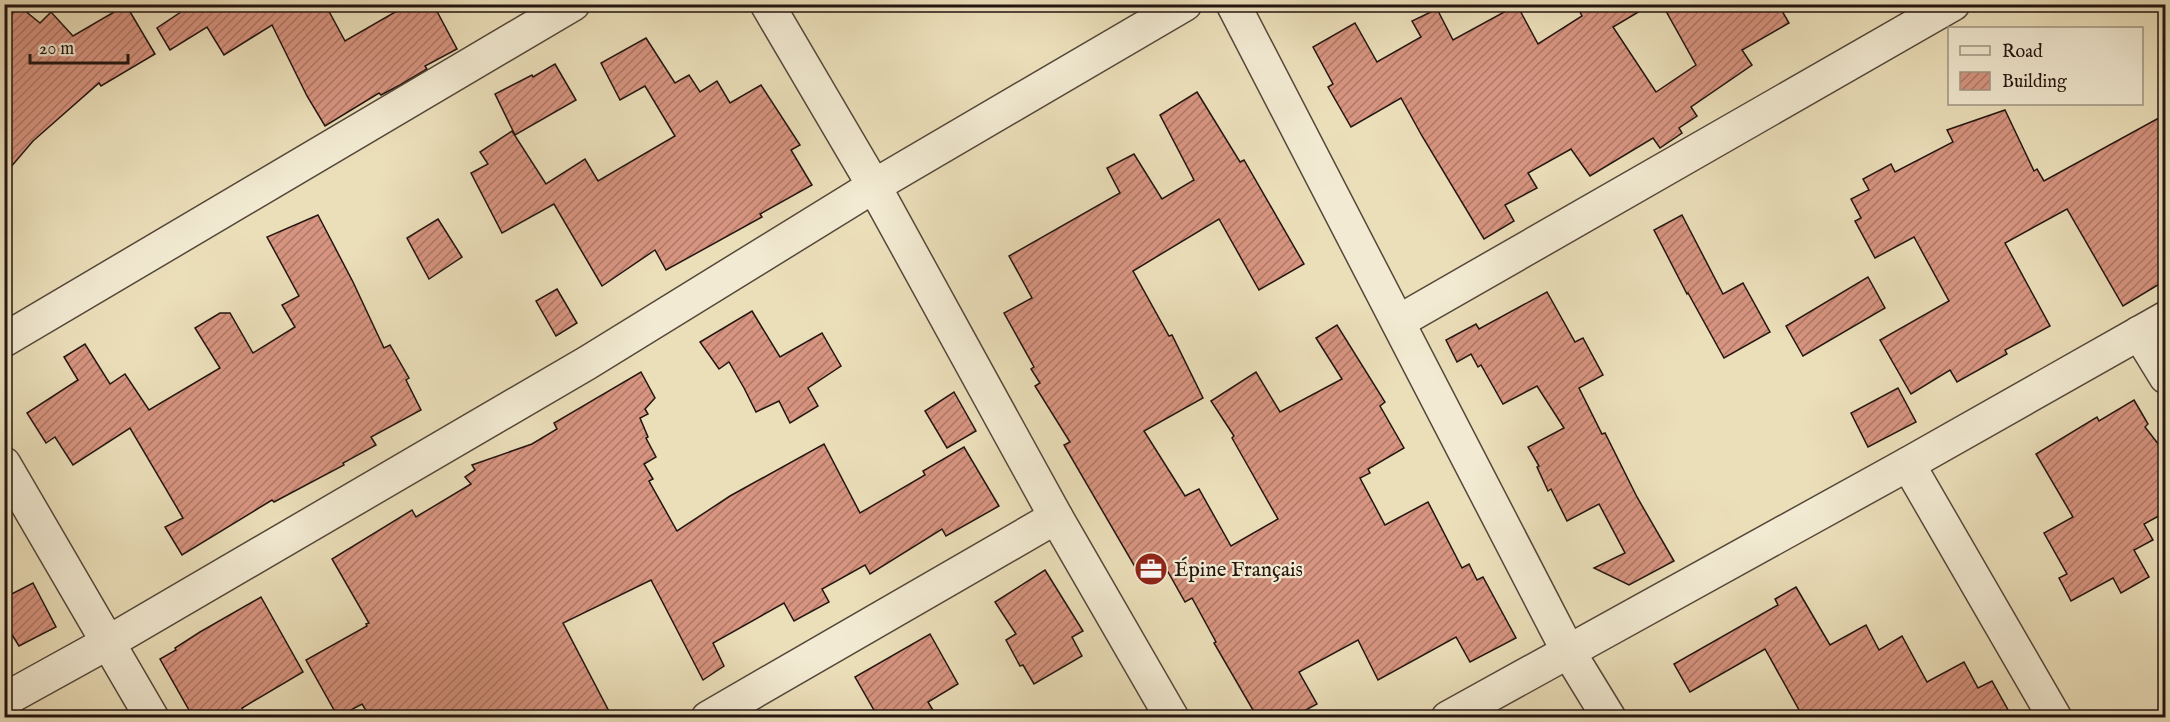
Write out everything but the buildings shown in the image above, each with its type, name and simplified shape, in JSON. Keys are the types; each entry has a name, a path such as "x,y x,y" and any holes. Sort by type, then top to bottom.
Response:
{"street":[{"path":"4,340 573,4"},
{"path":"766,4 874,186 1056,518 1172,717"},
{"path":"4,700 109,642 587,363 874,186 1185,4"},
{"path":"1233,4 1568,651 1609,717"},
{"path":"1398,322 1953,4"},
{"path":"1448,717 1908,464 2152,326 2166,377"},
{"path":"4,464 152,717"},
{"path":"1908,464 2055,717"},
{"path":"708,717 1056,518"}],"place":[{"name":"Épine Français","path":"1151,569"}]}
